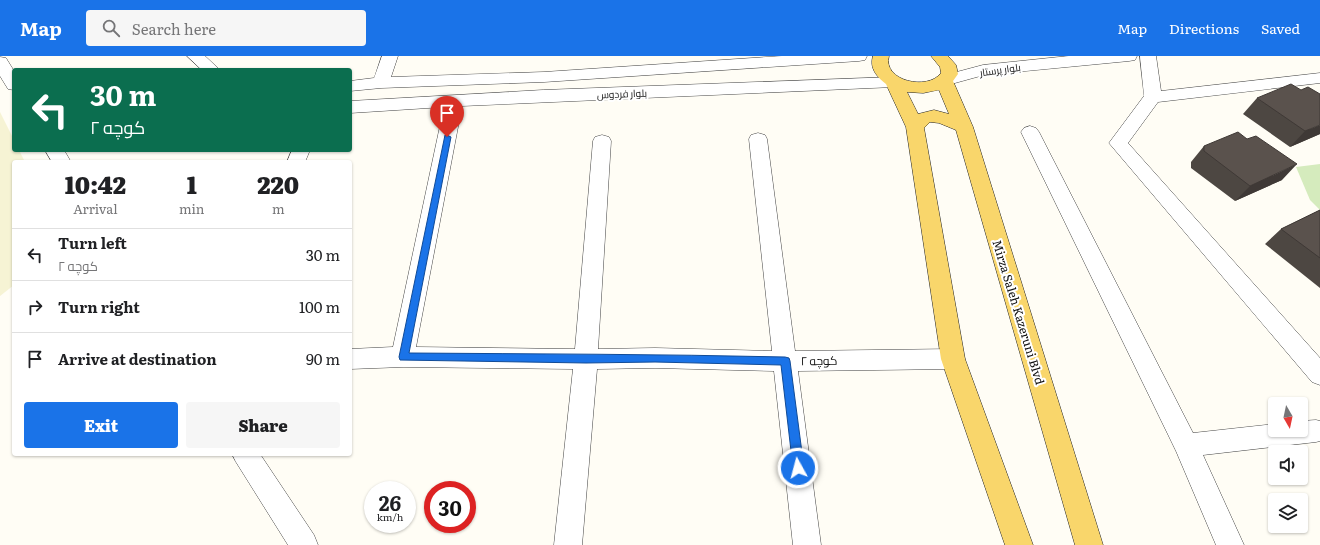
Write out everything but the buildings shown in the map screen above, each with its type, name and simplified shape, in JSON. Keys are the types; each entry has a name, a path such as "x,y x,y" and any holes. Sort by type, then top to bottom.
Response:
{"main road":[{"path":"881,56 879,60 880,69 894,82 909,87 926,88 933,87 944,81 948,75 946,63 939,56"},
{"name":"Mirza Saleh Kazeruni Blvd","path":"944,81 964,128 1089,545"},
{"path":"894,82 915,127 953,358 1019,545"},
{"path":"915,127 924,118 934,117 946,119 964,128"}],"street":[{"path":"195,56 210,68"},
{"path":"381,83 390,56"},
{"name":"بلوار فردوس","path":"352,86 381,83 544,77 737,60 858,56"},
{"name":"بلوار پرستار","path":"944,81 983,70 1129,56"},
{"path":"1148,56 1153,97 1118,143 1320,375"},
{"path":"0,62 12,82"},
{"path":"543,96 544,77"},
{"path":"1153,97 1320,78"},
{"name":"بلوار فردوس","path":"352,106 543,96 894,82"},
{"path":"404,357 454,101"},
{"path":"1030,132 1186,445 1230,545"},
{"path":"758,139 808,545"},
{"path":"568,545 586,359 602,141"},
{"name":"کوچه ۲","path":"352,359 404,357 586,359 655,358 785,361 953,358"},
{"path":"1186,445 1316,431"},
{"path":"246,456 304,545"}],"shaded area":[{"path":"0,112 12,136 12,152 20,152 24,160 12,160 12,287 0,296"}],"green space":[{"path":"1320,164 1320,210 1310,200 1296,167"}],"route":[{"path":"447,137 404,357 586,359 655,358 785,361 798,468"}]}
